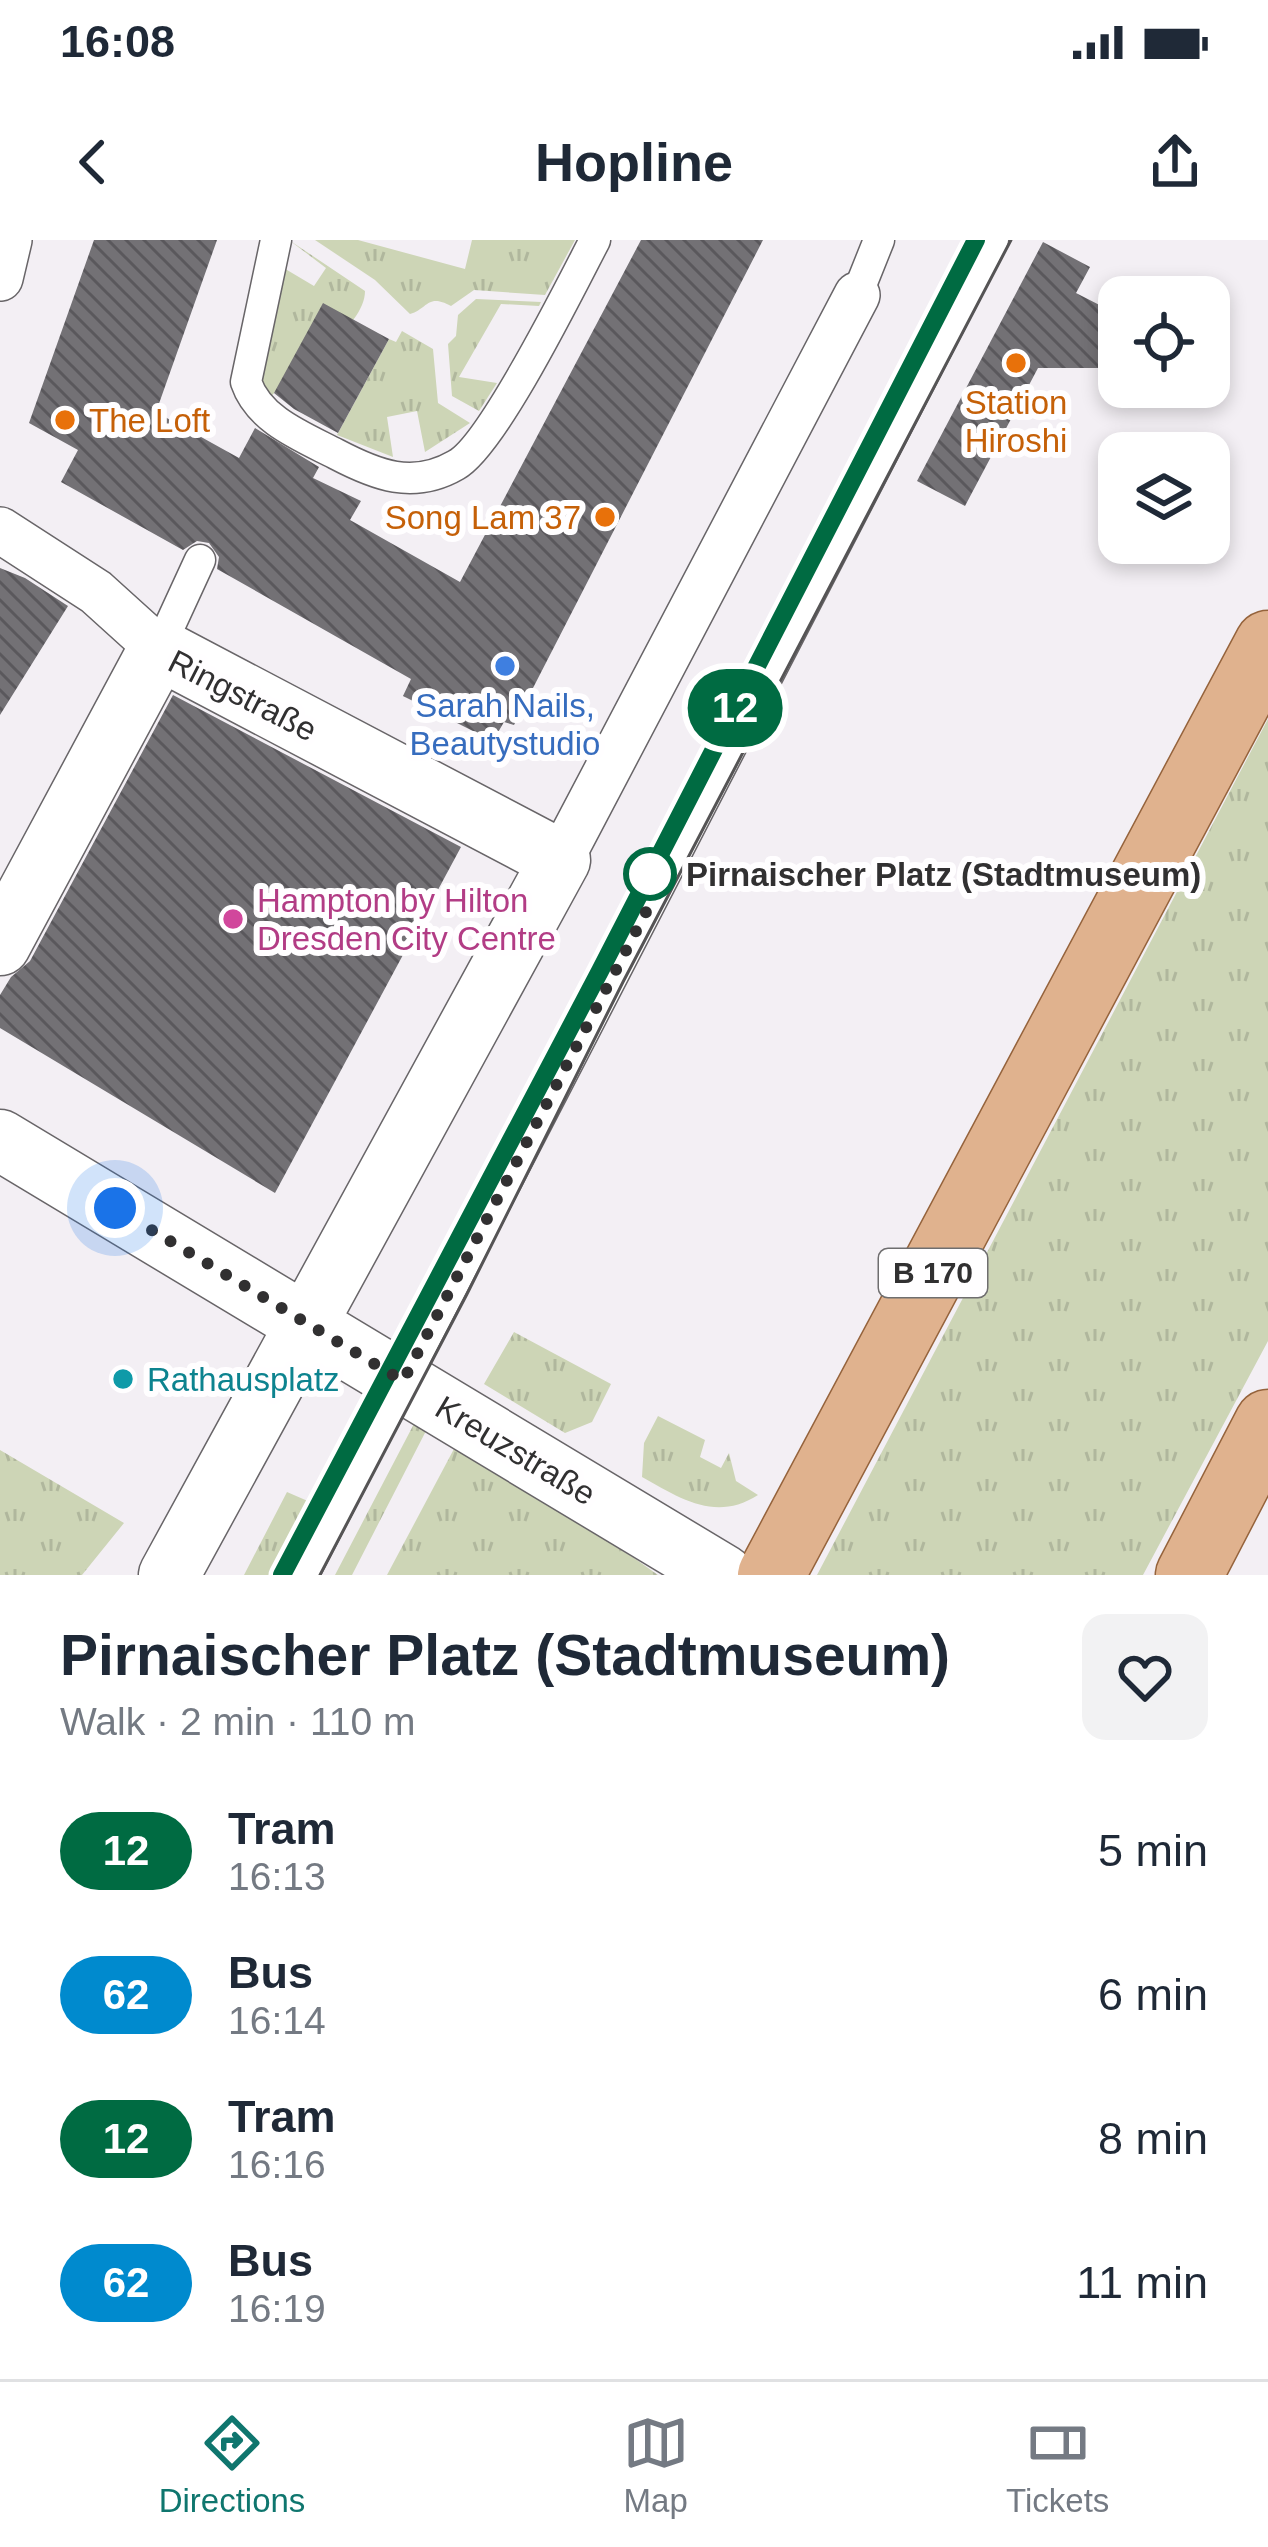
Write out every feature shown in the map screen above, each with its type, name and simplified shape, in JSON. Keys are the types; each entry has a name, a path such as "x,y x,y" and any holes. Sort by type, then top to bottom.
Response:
{"main road":[{"name":"B 170","path":"771,1575 1268,644"},
{"path":"1190,1575 1268,1423"}],"street":[{"path":"0,278 9,240"},
{"path":"169,1575 560,860 857,295"},
{"path":"0,530 96,592 159,649"},
{"name":"Ringstraße","path":"0,945 159,649 560,860"},
{"name":"Kreuzstraße","path":"0,1140 723,1575"}],"lane":[{"path":"276,240 246,382 252,401 270,418 380,477 425,478 460,464 490,428 595,240"},
{"path":"857,295 879,240"},
{"path":"303,1575 993,240"},
{"path":"159,649 200,560"}],"green space":[{"path":"289,240 365,291 354,320 270,398 259,387 282,267 314,286 326,268"},
{"path":"315,240 358,240 465,269 472,240 575,240 545,295 474,290 451,306 432,302 410,314 375,280"},
{"path":"476,299 541,302 539,306 501,304 459,377 497,383 479,411 452,396 448,344 456,336 458,315"},
{"path":"402,331 433,349 438,403 470,423 425,452 417,411 387,417 393,457 337,435 389,339 396,342"},
{"path":"1268,719 1268,1341 1143,1575 817,1575"},
{"path":"514,1332 611,1384 592,1422 565,1433 484,1384"},
{"path":"658,1416 705,1440 700,1457 721,1468 729,1453 736,1481 758,1495 728,1507 713,1507 642,1477 644,1443"},
{"path":"416,1420 428,1427 352,1575 335,1575"},
{"path":"455,1447 634,1558 658,1575 387,1575"},
{"path":"0,1450 124,1523 82,1575 0,1575"},
{"path":"287,1492 310,1502 272,1575 244,1575"}],"building":[{"path":"94,240 217,240 156,412 239,458 255,428 319,467 313,478 361,501 350,520 460,582 641,240 763,240 514,725 504,722 493,741 403,696 411,679 217,569 219,557 209,543 197,541 183,550 61,482 78,450 29,423"},
{"path":"1043,242 1090,267 1076,293 1098,304 1098,368 1038,368 965,506 917,481"},
{"path":"323,303 389,339 338,433 274,393"},
{"path":"0,568 68,606 0,715"},
{"name":"Hampton by Hilton Dresden City Centre","path":"173,695 461,847 275,1193 0,1028 0,995 11,977 30,961"}],"tram line":[{"path":"282,1575 976,240"},
{"name":"12","path":"282,1575 976,240"},
{"path":"320,1575 1011,240"}],"place":[{"name":"Station Hiroshi","path":"1016,363"},
{"name":"The Loft","path":"65,420"},
{"name":"Song Lam 37","path":"605,517"},
{"name":"Sarah Nails, Beautystudio","path":"505,666"},
{"name":"Pirnaischer Platz (Stadtmuseum)","path":"650,874"},
{"name":"Hampton by Hilton Dresden City Centre","path":"233,919"},
{"name":"Rathausplatz","path":"123,1379"}],"route":[{"path":"115,1208 403,1381 662,881 650,874"}]}
